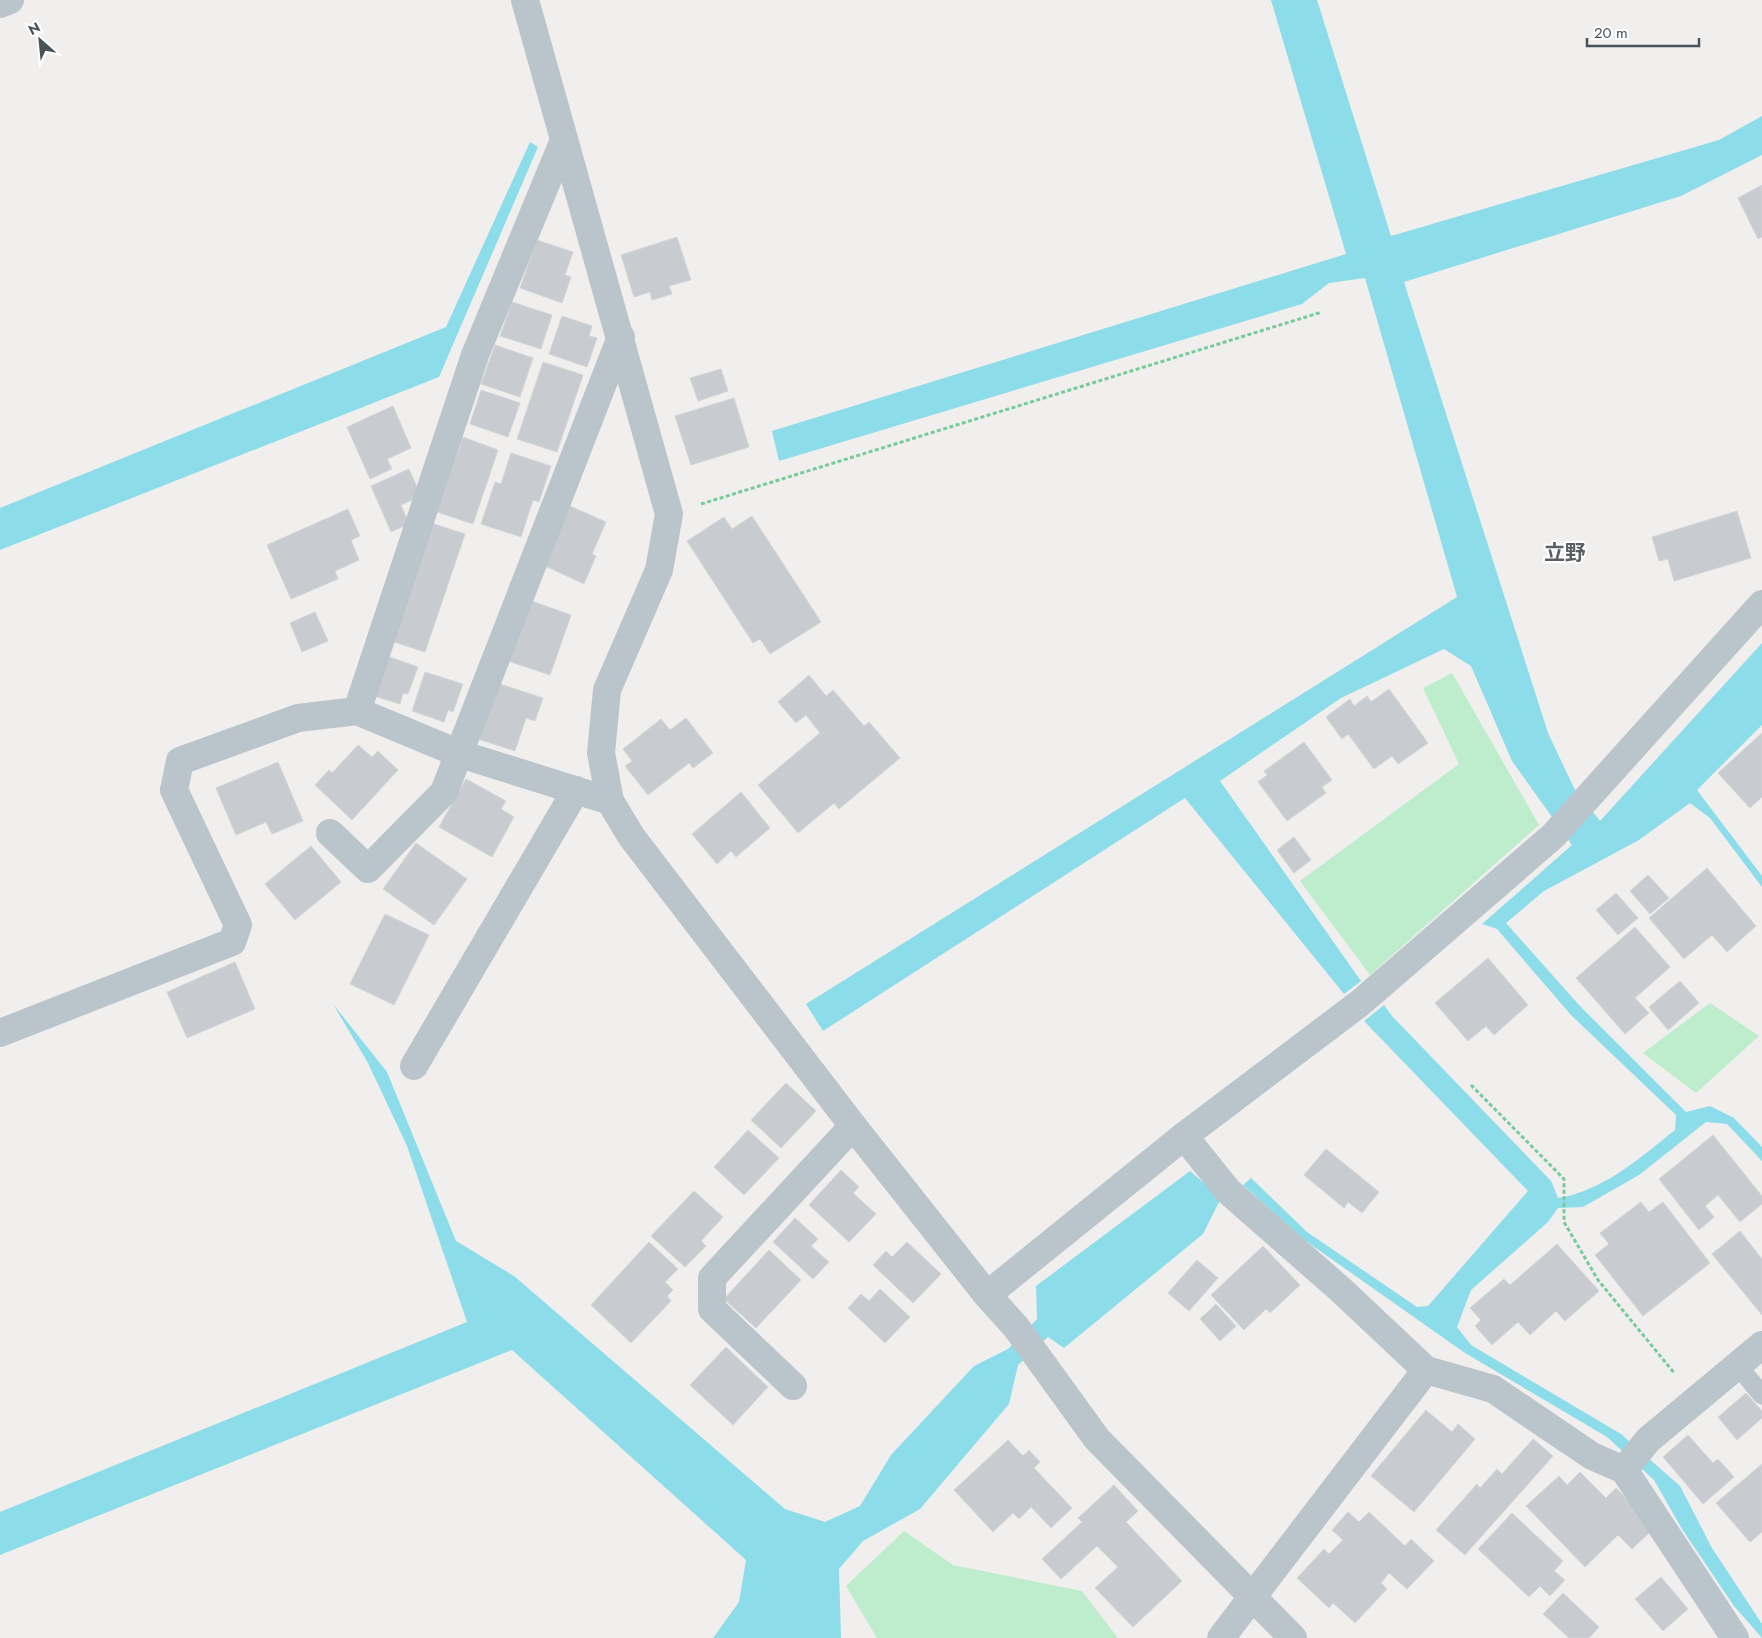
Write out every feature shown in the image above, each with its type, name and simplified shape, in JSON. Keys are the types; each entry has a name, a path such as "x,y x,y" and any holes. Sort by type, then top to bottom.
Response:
{"street":[{"path":"0,4 10,0"},
{"path":"525,0 669,514 659,570 607,690 601,753 610,801 631,836 853,1126 988,1295 1016,1327 1097,1438 1293,1638"},
{"path":"357,711 475,355 564,140"},
{"path":"330,833 368,869 444,792 620,337"},
{"path":"988,1295 1184,1136 1360,1003 1553,836 1762,604"},
{"path":"0,1034 232,942 238,925 174,790 180,762 298,718 357,711 460,754 610,801"},
{"path":"414,1066 576,790"},
{"path":"793,1386 712,1309 712,1278 853,1126"},
{"path":"1184,1136 1228,1191 1341,1290 1426,1370 1493,1389 1592,1456 1624,1470 1735,1638"},
{"path":"1624,1470 1648,1440 1762,1345"},
{"path":"1221,1638 1426,1370"}],"lane":[{"path":"1738,1366 1762,1396"}],"path":[{"path":"669,514 1322,312"},
{"path":"1471,1085 1564,1180 1564,1222 1598,1280 1697,1400"}],"green space":[{"path":"1452,673 1539,825 1370,975 1300,881 1459,764 1423,688"},
{"path":"1710,1003 1759,1036 1696,1093 1643,1053"},
{"path":"904,1531 953,1565 1082,1591 1118,1638 877,1638 846,1586"}],"water":[{"path":"1271,0 1317,0 1391,236 1719,140 1762,116 1762,155 1681,196 1404,282 1548,733 1574,788 1600,821 1762,643 1762,725 1697,790 1762,876 1762,887 1710,818 1690,803 1639,840 1544,891 1506,923 1579,1005 1686,1112 1710,1106 1734,1118 1762,1147 1762,1161 1727,1124 1706,1122 1639,1175 1583,1207 1558,1208 1548,1222 1471,1290 1457,1327 1471,1345 1621,1434 1680,1486 1712,1548 1762,1624 1762,1638 1734,1606 1682,1529 1654,1480 1607,1437 1465,1353 1303,1239 1243,1185 1251,1178 1307,1232 1417,1307 1428,1306 1528,1191 1364,1021 1384,1005 1392,1016 1551,1181 1558,1198 1575,1194 1606,1181 1675,1130 1676,1115 1571,1015 1497,929 1482,924 1572,845 1512,761 1471,666 1444,649 1341,698 1220,781 1361,981 1344,994 1185,798 823,1031 806,1004 1457,597 1365,278 1329,283 1302,304 779,461 772,431 1346,254"},
{"path":"530,142 538,147 439,377 0,550 0,508 446,327"},
{"path":"333,1004 387,1072 456,1241 514,1276 785,1509 825,1522 860,1506 891,1455 974,1366 1008,1349 1037,1319 1036,1286 1190,1171 1221,1198 1203,1234 1064,1348 1048,1337 1018,1365 1009,1404 920,1509 863,1541 839,1569 841,1638 713,1638 739,1602 746,1560 512,1350 0,1555 0,1512 467,1322 407,1146 368,1063"}],"building":[{"path":"1762,185 1762,237 1758,239 1738,198"},
{"path":"677,237 691,280 669,286 672,294 652,300 650,292 634,297 621,255"},
{"path":"537,240 573,252 565,275 571,277 562,303 520,288"},
{"path":"512,302 552,315 541,349 500,336"},
{"path":"562,316 592,326 589,336 597,338 587,367 549,354"},
{"path":"495,345 533,358 520,397 481,384"},
{"path":"543,362 583,375 557,452 517,439"},
{"path":"721,369 728,391 698,401 690,378"},
{"path":"481,390 520,403 508,437 470,424"},
{"path":"734,398 749,447 691,465 675,416"},
{"path":"393,406 411,448 387,459 392,469 370,479 347,427"},
{"path":"463,437 498,450 473,524 437,512"},
{"path":"511,453 551,466 539,502 533,500 521,537 481,524 495,482 501,484"},
{"path":"409,469 421,496 401,505 409,524 391,532 371,486"},
{"path":"570,506 606,522 592,554 596,556 584,584 543,565"},
{"path":"348,509 360,536 351,540 359,560 335,571 338,579 291,599 267,545"},
{"path":"1737,511 1751,558 1674,581 1668,559 1659,561 1652,537"},
{"path":"752,516 821,622 770,654 760,639 753,643 687,541 724,517 732,529"},
{"path":"428,522 465,534 425,652 388,640"},
{"path":"526,599 571,615 550,675 505,660"},
{"path":"315,612 328,641 302,652 290,623"},
{"path":"381,654 418,667 408,694 403,693 400,704 367,694"},
{"path":"425,672 463,684 453,712 448,710 444,722 412,711"},
{"path":"809,675 826,696 833,690 864,726 869,722 900,758 839,809 834,803 798,833 758,785 820,733 806,715 796,723 778,702"},
{"path":"497,683 543,698 535,721 526,718 515,751 478,739"},
{"path":"1389,689 1428,743 1398,764 1392,756 1374,769 1348,734 1342,739 1326,717 1350,699 1354,706 1367,696 1371,702"},
{"path":"686,718 713,753 693,768 689,763 648,795 625,766 632,761 623,749 661,719 670,730"},
{"path":"1762,733 1762,797 1750,808 1718,773"},
{"path":"1304,742 1332,780 1322,787 1326,793 1287,821 1258,782 1267,775 1264,771"},
{"path":"358,745 372,757 378,751 398,770 352,820 315,785 329,770 332,773"},
{"path":"278,762 303,821 272,834 266,822 236,835 216,788"},
{"path":"466,779 506,801 501,809 514,817 492,857 439,827"},
{"path":"741,792 770,828 736,857 731,851 717,864 692,834"},
{"path":"1294,837 1311,860 1294,873 1277,850"},
{"path":"416,843 467,879 434,925 383,889"},
{"path":"311,846 341,882 295,920 265,884"},
{"path":"1707,868 1756,926 1727,952 1712,935 1684,959 1649,918"},
{"path":"1648,875 1669,898 1650,914 1630,891"},
{"path":"1616,893 1638,918 1618,935 1596,910"},
{"path":"385,914 429,935 394,1005 350,984"},
{"path":"1635,927 1670,967 1635,998 1649,1013 1625,1034 1576,978"},
{"path":"1488,958 1528,1005 1494,1035 1486,1026 1468,1041 1435,1003"},
{"path":"235,962 255,1009 187,1038 167,992"},
{"path":"1680,981 1699,1003 1668,1030 1649,1007"},
{"path":"786,1083 816,1111 781,1148 751,1120"},
{"path":"748,1130 779,1158 744,1195 714,1167"},
{"path":"1713,1135 1762,1196 1762,1204 1740,1222 1718,1195 1705,1206 1714,1217 1699,1230 1659,1179"},
{"path":"1326,1149 1379,1192 1362,1213 1348,1202 1344,1208 1304,1175"},
{"path":"841,1170 859,1187 853,1193 876,1214 849,1242 809,1205"},
{"path":"694,1191 723,1217 701,1241 706,1246 685,1267 651,1236"},
{"path":"1641,1202 1649,1212 1663,1202 1710,1263 1643,1316 1595,1255 1609,1244 1600,1233"},
{"path":"795,1218 818,1239 811,1246 829,1262 813,1279 773,1242"},
{"path":"1740,1231 1762,1259 1762,1315 1712,1254"},
{"path":"649,1242 678,1269 665,1282 673,1290 667,1296 671,1301 631,1343 591,1305"},
{"path":"907,1242 941,1274 913,1303 873,1265 886,1251 892,1257"},
{"path":"1557,1244 1599,1291 1565,1321 1556,1311 1530,1335 1518,1322 1492,1345 1475,1326 1481,1320 1470,1308 1504,1279 1510,1285"},
{"path":"1263,1246 1300,1285 1270,1313 1266,1309 1244,1330 1211,1295"},
{"path":"769,1250 801,1280 756,1328 724,1299"},
{"path":"1197,1260 1218,1278 1189,1311 1168,1293"},
{"path":"880,1289 910,1317 885,1343 848,1308 861,1294 869,1301"},
{"path":"1216,1304 1236,1326 1220,1341 1200,1319"},
{"path":"726,1347 768,1387 733,1425 690,1385"},
{"path":"1746,1393 1762,1411 1762,1418 1737,1440 1718,1417"},
{"path":"1426,1410 1452,1432 1458,1424 1475,1439 1414,1512 1371,1476"},
{"path":"1688,1435 1713,1463 1718,1459 1734,1477 1703,1504 1663,1457"},
{"path":"1533,1439 1553,1456 1465,1555 1436,1530 1477,1484 1480,1488 1497,1469 1502,1474"},
{"path":"1008,1440 1023,1456 1029,1450 1040,1462 1034,1468 1072,1508 1051,1528 1031,1507 1019,1519 1013,1513 993,1532 954,1490"},
{"path":"1762,1464 1762,1532 1750,1542 1716,1503"},
{"path":"1580,1472 1606,1498 1616,1488 1649,1522 1650,1532 1632,1549 1618,1535 1585,1567 1526,1506 1559,1476 1567,1485"},
{"path":"1114,1485 1138,1511 1126,1522 1182,1581 1133,1627 1095,1588 1118,1567 1097,1546 1061,1579 1042,1559 1082,1522 1078,1518"},
{"path":"1348,1512 1359,1522 1369,1512 1405,1546 1411,1539 1434,1561 1407,1589 1389,1573 1381,1583 1387,1589 1355,1623 1333,1603 1329,1608 1297,1578 1324,1549 1329,1554 1343,1540 1332,1530"},
{"path":"1512,1513 1563,1561 1554,1571 1565,1580 1550,1596 1540,1586 1529,1597 1478,1549"},
{"path":"1661,1577 1688,1609 1663,1631 1635,1599"},
{"path":"1563,1593 1599,1627 1589,1638 1569,1638 1543,1614"}],"district":[{"name":"立野","path":"1565,553"}]}
